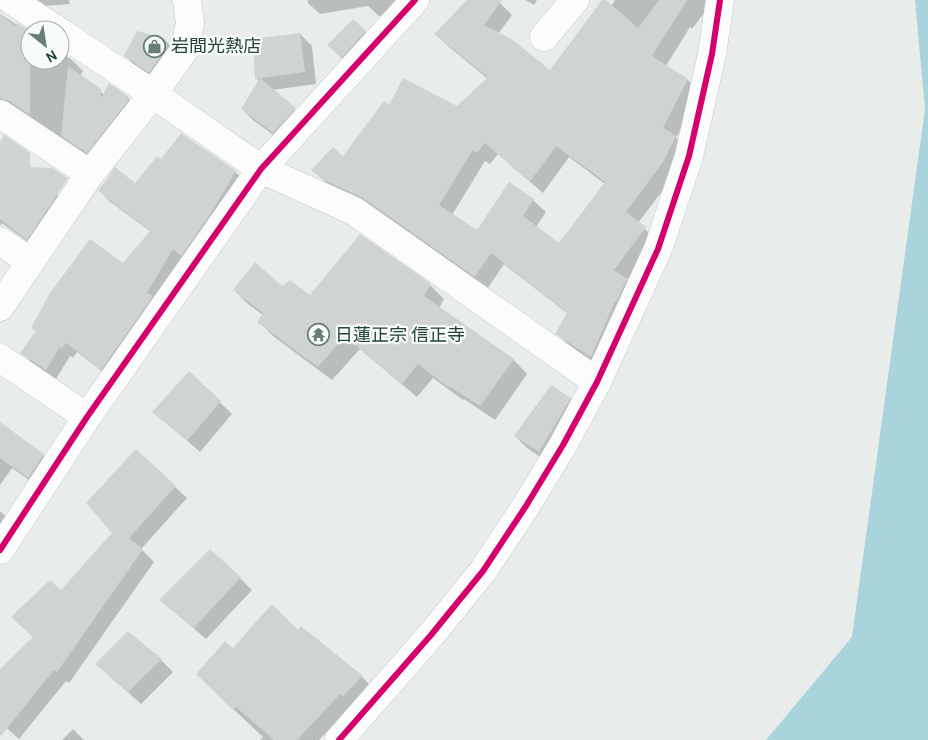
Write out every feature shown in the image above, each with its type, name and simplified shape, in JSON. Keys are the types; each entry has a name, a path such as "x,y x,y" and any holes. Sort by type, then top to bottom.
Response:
{"street":[{"path":"11,0 42,20"},
{"path":"0,307 90,174 153,94 185,49 190,23 187,0"},
{"path":"0,550 87,416 261,169 415,0"},
{"path":"544,37 575,0"},
{"path":"339,740 431,635 483,571 545,476 597,382 658,249 689,156 712,54 720,0"},
{"path":"70,39 261,169 354,211 597,382"},
{"path":"0,114 90,174"},
{"path":"0,241 30,262"},
{"path":"0,358 87,416"}],"water":[{"path":"915,0 928,0 928,740 766,740 852,637 925,109"}],"building":[{"path":"467,0 502,0 484,25 513,40 550,70 602,0 606,0 638,28 659,0 687,0 652,56 688,79 663,128 676,136 663,162 626,212 646,227 614,270 627,279 615,301 591,357 555,334 567,313 491,253 475,277 363,198 322,179 311,170 333,147 343,156 384,101 389,105 403,78 457,106 488,77 434,34","holes":["485,143 530,182 556,146 605,182 559,243 523,216 534,199 509,182 477,230 439,205 473,150 477,153"]},
{"path":"0,14 15,26 17,23 20,25 20,70 30,70 30,115 9,101 0,98"},
{"path":"353,19 366,31 341,58 327,45"},
{"path":"137,31 164,38 159,58 149,73 124,56"},
{"path":"300,33 305,72 255,79 253,39"},
{"path":"70,67 101,89 101,98 109,83 129,97 127,99 129,100 87,153 61,136 68,70 70,70"},
{"path":"260,78 296,108 273,133 241,109"},
{"path":"181,133 236,171 211,213 181,256 173,249 147,293 153,296 101,370 66,343 62,349 60,347 46,370 20,353 36,331 31,328 50,293 90,239 123,263 150,231 98,191 115,167 135,183 157,156 161,159"},
{"path":"4,135 30,153 30,167 52,168 68,178 27,240 0,219 0,142"},
{"path":"360,234 431,284 424,296 514,359 480,406 448,387 418,364 402,384 345,336 318,367 257,322 263,313 233,290 255,262 282,286 290,280 310,295"},
{"path":"189,371 221,401 187,441 152,412"},
{"path":"551,385 571,398 539,452 514,436"},
{"path":"0,422 44,454 28,478 0,458"},
{"path":"136,449 176,486 129,538 143,549 57,672 54,670 0,737 0,669 33,637 11,617 50,580 61,590 112,533 86,503"},
{"path":"210,549 241,577 194,628 159,600"},
{"path":"272,604 298,630 301,626 363,676 343,696 340,694 297,740 274,740 236,707 233,710 196,674 225,641 233,648"},
{"path":"128,631 162,659 128,692 95,664"}],"cycle path":[{"path":"0,550 87,417 261,169 415,0"},
{"path":"339,740 431,635 483,571 563,445 597,382 658,249 689,156 712,54 720,0"}],"place":[{"name":"岩間光熱店","path":"155,46"},
{"name":"日蓮正宗 信正寺","path":"319,335"}]}
